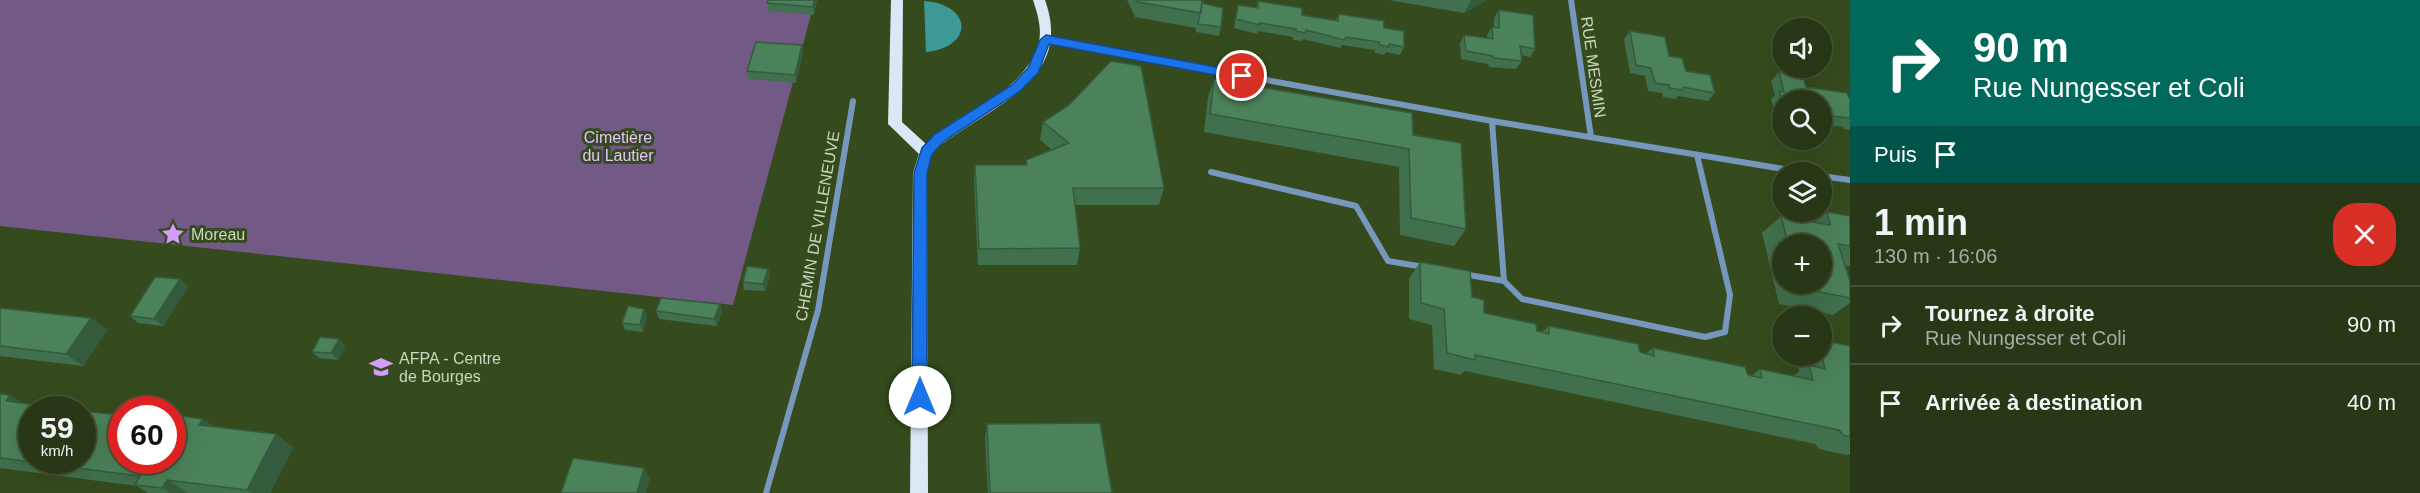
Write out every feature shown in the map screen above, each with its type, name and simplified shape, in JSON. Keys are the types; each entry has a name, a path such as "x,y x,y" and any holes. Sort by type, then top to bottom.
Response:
{"main road":[{"path":"897,0 895,124 926,152"},
{"path":"919,493 920,173 926,152 940,138 1016,88 1034,70 1046,40 1044,14 1039,0"}],"street":[{"name":"RUE MESMIN","path":"1571,0 1591,137"},
{"path":"1046,40 1491,121 1772,167"},
{"name":"CHEMIN DE VILLENEUVE","path":"766,493 818,310 853,101"},
{"path":"1491,121 1504,281"},
{"path":"1458,273 1504,281 1522,299 1705,337 1725,332 1730,295 1696,155"},
{"path":"1211,172 1356,206 1388,261 1434,269"},
{"path":"1832,178 1850,180"}],"green space":[{"name":"Cimetière du Lautier","path":"0,0 815,0 733,305 0,226"}],"water":[{"path":"924,1 940,4 951,10 959,17 961,26 960,34 953,42 942,48 926,52"}],"building":[{"path":"768,0 814,0 813,7 767,3"},
{"path":"1137,0 1202,0 1201,13 1138,2"},
{"path":"1258,1 1302,8 1302,15 1338,21 1339,14 1384,21 1384,28 1404,31 1404,47 1389,44 1389,47 1380,45 1379,42 1346,37 1344,40 1306,30 1305,33 1296,31 1296,29 1260,23 1260,25 1236,19 1238,5 1258,8"},
{"path":"1202,3 1223,8 1221,27 1198,24"},
{"path":"1499,10 1533,15 1535,49 1520,46 1522,61 1494,58 1466,51 1464,35 1493,39 1492,27 1499,28"},
{"path":"1630,31 1665,37 1669,56 1682,58 1686,71 1710,75 1715,93 1683,87 1682,90 1670,88 1669,85 1655,83 1651,68 1636,65"},
{"path":"756,42 802,45 795,75 747,71"},
{"path":"1111,61 1141,66 1164,188 1073,188 1080,248 979,249 975,165 1027,165 1026,160 1069,143 1043,122 1069,105"},
{"path":"1780,78 1804,78 1806,87 1826,90 1784,90"},
{"path":"1214,79 1412,113 1413,135 1461,143 1466,229 1411,218 1409,149 1210,114"},
{"path":"1832,91 1847,93 1850,100 1850,118 1832,116"},
{"path":"1832,213 1850,216 1850,246 1838,244 1850,281 1850,298 1830,294 1832,294 1832,234 1786,234 1782,222 1814,222 1830,225"},
{"path":"1420,262 1470,271 1472,297 1484,300 1484,313 1536,324 1537,331 1549,334 1549,326 1638,344 1640,352 1654,356 1653,348 1745,367 1748,375 1762,378 1760,369 1813,380 1809,366 1825,369 1824,366 1832,366 1832,342 1850,346 1850,437 1843,435 1839,430 1475,355 1475,360 1447,353 1444,309 1421,303"},
{"path":"747,266 768,269 763,284 743,282"},
{"path":"155,277 180,279 154,319 130,316"},
{"path":"661,298 720,304 714,319 656,311"},
{"path":"628,306 644,309 640,325 622,323"},
{"path":"0,308 91,318 66,354 0,346"},
{"path":"320,337 339,339 331,353 312,352"},
{"path":"0,394 10,395 6,401 18,403 18,460 0,458"},
{"path":"96,412 108,414 108,472 96,470"},
{"path":"186,416 203,419 199,425 276,434 247,490 167,480 162,488 135,485 140,476 124,474 186,474"},
{"path":"1100,423 1112,493 990,493 987,424"},
{"path":"573,458 644,468 637,493 561,493"}],"place":[{"name":"Moreau","path":"173,234"},
{"name":"AFPA - Centre de Bourges","path":"381,367"}],"route":[{"path":"920,397 920,173 926,152 940,138 1016,88 1034,70 1046,40 1242,76"}]}
